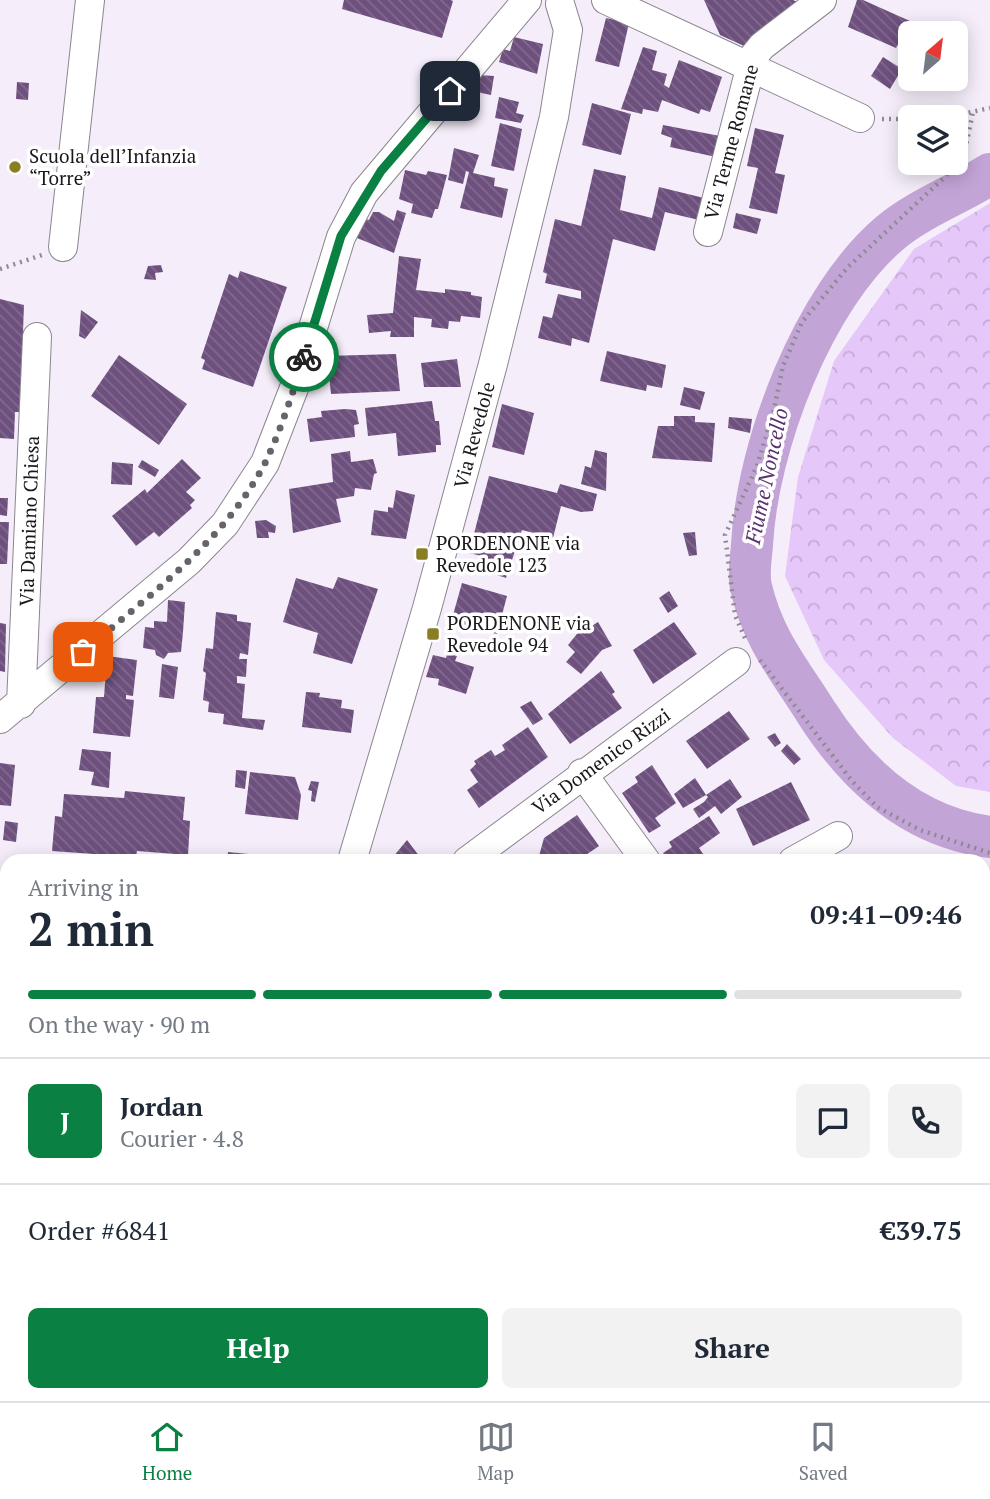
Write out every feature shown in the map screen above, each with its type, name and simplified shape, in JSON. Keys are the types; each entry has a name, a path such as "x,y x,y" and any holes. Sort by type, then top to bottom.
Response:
{"street":[{"path":"63,247 90,0"},
{"name":"Via Damiano Chiesa","path":"11,711 189,562 225,524 265,463 296,383 341,236 365,194 527,0"},
{"path":"606,0 860,118"},
{"name":"Via Terme Romane","path":"708,232 750,67 762,46 822,0"},
{"name":"Via Revedole","path":"354,854 427,608 493,365 554,117 568,30 554,1"},
{"name":"Via Damiano Chiesa","path":"11,711 37,337"},
{"name":"Via Domenico Rizzi","path":"476,854 746,652"},
{"path":"582,774 641,854"},
{"path":"806,854 838,836"}],"path":[{"path":"968,113 990,108"},
{"path":"968,138 974,112"},
{"path":"947,175 873,242 802,322 783,366 773,414 757,466 725,535 735,615 746,652 852,781 877,807 920,830 990,853"},
{"path":"0,269 63,247"}],"green space":[{"path":"990,203 990,792 956,786 893,738 824,660 785,576 798,477 834,361 914,249"}],"building":[{"path":"344,0 453,1 442,38 342,9"},
{"path":"704,0 793,0 802,4 744,46 720,35"},
{"path":"857,0 863,0 910,21 898,21 896,48 848,27"},
{"path":"606,18 629,23 619,67 595,61"},
{"path":"514,37 543,44 537,74 499,62 503,49 510,51"},
{"path":"643,47 657,51 652,70 667,74 664,85 669,88 679,60 722,77 710,112 701,109 699,114 662,100 658,112 643,109 642,114 621,109"},
{"path":"883,57 898,66 898,76 890,89 871,76"},
{"path":"479,75 494,76 491,95 467,90"},
{"path":"17,82 29,83 28,100 16,99"},
{"path":"499,97 519,102 516,113 524,115 521,123 495,118"},
{"path":"592,103 631,114 621,155 582,145"},
{"path":"500,123 522,129 514,171 491,166"},
{"path":"663,125 720,136 716,157 670,147 672,138 661,134"},
{"path":"755,128 784,135 775,173 785,175 777,214 749,208 758,168 747,166"},
{"path":"454,148 479,155 473,173 495,178 494,186 508,189 502,218 460,208 469,172 466,171 463,184 448,180"},
{"path":"594,169 626,176 620,210 652,218 659,187 704,198 699,220 665,212 655,251 613,239 589,343 572,338 571,346 538,338 543,316 552,318 558,294 581,299 581,291 545,283 547,274 543,272 555,219 581,226"},
{"path":"405,170 426,175 428,171 447,175 438,209 435,209 432,218 411,213 413,204 399,199"},
{"path":"397,210 406,213 394,253 352,236 360,217 369,220 373,212 379,212 394,221"},
{"path":"736,213 761,219 757,234 733,228"},
{"path":"399,256 421,259 416,290 445,293 445,289 471,292 471,295 482,297 480,318 461,316 460,322 449,321 448,329 431,327 432,319 414,317 414,337 390,337 391,331 369,333 367,315 393,313"},
{"path":"161,265 163,272 155,273 156,280 144,279 148,266"},
{"path":"240,271 287,287 253,387 202,369 205,360 201,358 229,274 238,278"},
{"path":"0,299 24,305 20,412 15,412 14,439 0,438"},
{"path":"81,310 98,322 85,339 79,336"},
{"path":"607,351 666,365 662,388 647,385 646,391 600,381"},
{"path":"396,354 400,391 331,394 327,356"},
{"path":"119,355 187,404 159,445 91,396"},
{"path":"457,359 461,387 424,387 421,363"},
{"path":"684,387 705,392 700,410 680,405"},
{"path":"432,401 435,421 439,421 441,445 436,445 436,452 398,456 396,433 368,436 365,408"},
{"path":"502,404 534,413 524,455 492,447"},
{"path":"356,410 359,424 354,425 355,437 310,442 307,419 322,417 321,411"},
{"path":"674,416 695,416 695,422 715,423 712,462 652,458 658,426 674,426"},
{"path":"729,417 752,419 750,433 728,428"},
{"path":"595,450 607,453 606,491 581,484 585,466 591,468"},
{"path":"350,451 351,462 373,459 377,473 374,474 371,490 355,488 354,496 336,499 341,522 293,533 289,489 333,482 331,454"},
{"path":"182,459 201,478 186,492 195,500 190,505 192,508 159,537 154,532 136,546 112,516 145,489 147,493"},
{"path":"142,460 159,470 155,477 138,467"},
{"path":"112,462 133,464 132,485 111,484"},
{"path":"489,476 557,493 560,484 597,494 593,511 581,512 561,506 553,538 522,530 506,578 478,569 482,556 469,553"},
{"path":"396,490 415,495 406,539 371,535 374,510 388,512 388,507 393,508"},
{"path":"0,498 8,498 7,516 0,515"},
{"path":"266,520 276,526 275,533 268,532 269,538 257,538 255,521"},
{"path":"0,522 9,522 7,564 0,564"},
{"path":"695,532 697,555 689,556 683,533"},
{"path":"338,577 378,589 352,664 313,653 318,633 283,622 296,578 333,589"},
{"path":"462,583 507,596 497,634 451,622"},
{"path":"669,591 678,606 668,613 659,598"},
{"path":"168,600 185,602 183,632 181,652 168,653 164,659 156,655 155,650 143,648 145,627 154,628 154,621 167,622"},
{"path":"216,612 237,615 237,621 251,623 248,655 240,653 239,659 247,659 246,677 237,676 237,683 245,684 242,718 265,720 263,730 223,724 224,714 208,712 209,702 203,700 206,648 213,649"},
{"path":"598,622 612,646 602,650 581,674 566,662 575,652 568,645 585,624 587,629"},
{"path":"674,622 697,654 653,684 633,650"},
{"path":"0,623 6,624 5,672 0,671"},
{"path":"447,653 457,656 455,661 474,667 466,694 438,685 439,679 426,677 433,655 446,658"},
{"path":"107,656 137,660 133,696 126,695 126,699 134,700 130,737 93,733 96,697 104,697"},
{"path":"162,664 178,667 174,699 159,697"},
{"path":"601,671 622,708 570,744 548,714"},
{"path":"306,692 342,700 341,708 354,710 351,733 302,727"},
{"path":"531,701 543,719 533,725 520,707"},
{"path":"729,711 750,739 707,769 686,741"},
{"path":"528,727 548,757 479,808 467,790 478,782 470,770 476,764 474,761 491,750 495,756 505,750 502,745"},
{"path":"775,733 781,743 775,747 767,737"},
{"path":"787,744 801,759 794,765 781,751"},
{"path":"82,749 111,752 109,788 91,785 94,772 79,770"},
{"path":"0,763 15,765 11,806 0,805"},
{"path":"652,765 676,803 655,818 661,826 649,833 622,793 638,782 635,777"},
{"path":"236,770 247,771 245,789 235,787"},
{"path":"250,772 295,777 301,795 298,820 245,814"},
{"path":"695,778 706,795 683,808 674,794"},
{"path":"730,779 742,797 721,814 715,806 699,818 693,809 704,802 708,797 706,795"},
{"path":"311,781 319,782 315,802 311,801 312,791 308,790"},
{"path":"791,782 810,820 753,846 736,809"},
{"path":"125,791 185,797 183,820 190,821 188,854 52,851 55,816 62,817 64,794 124,798"},
{"path":"577,815 599,846 587,854 540,854 544,838"},
{"path":"709,816 720,833 699,848 703,854 664,854 672,847 669,842"},
{"path":"5,821 18,823 16,842 3,840"},
{"path":"407,840 418,854 395,854"}],"waterway":[{"name":"Fiume Noncello","path":"990,174 914,216 890,233 862,261 837,295 794,376 778,420 756,506 750,571 756,606 770,638 816,712 850,757 890,795 912,810 936,822 990,837"}],"way so far":[{"path":"83,652 189,562 225,524 265,463 304,357"}],"place":[{"name":"Scuola dell’Infanzia “Torre”","path":"15,167"},
{"name":"PORDENONE via Revedole 123","path":"422,554"},
{"name":"PORDENONE via Revedole 94","path":"433,634"}],"route":[{"path":"304,357 341,236 381,171 450,91"}]}
